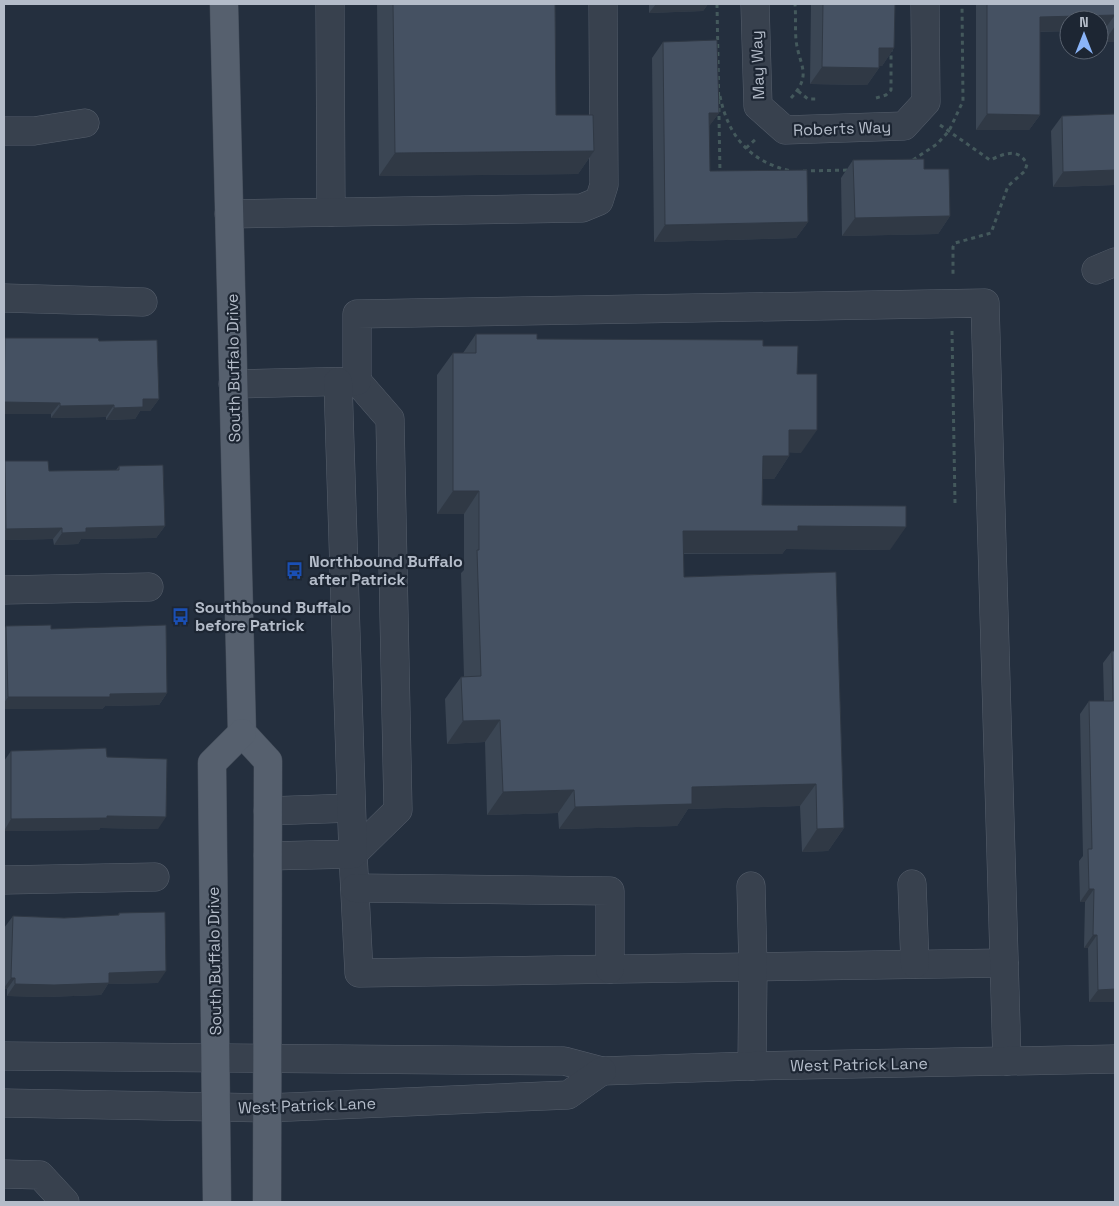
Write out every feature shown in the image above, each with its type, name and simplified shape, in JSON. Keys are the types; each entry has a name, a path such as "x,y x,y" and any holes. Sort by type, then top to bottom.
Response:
{"main road":[{"name":"South Buffalo Drive","path":"217,1202 212,763 242,733 224,4"},
{"path":"242,733 268,761 267,1202"}],"street":[{"path":"330,4 331,212"},
{"path":"229,214 582,208 599,201 604,185 603,4"},
{"name":"May Way","path":"755,4 758,106 773,119"},
{"name":"Roberts Way","path":"773,119 785,130 904,126 926,102 925,4"},
{"path":"4,130 34,131 85,123"},
{"path":"4,298 143,302"},
{"path":"1004,963 358,973 351,808 348,382 358,314 985,303 1004,963 1006,1061"},
{"path":"233,384 348,382 390,419 398,810 353,854 268,856"},
{"path":"4,590 149,587"},
{"path":"268,811 351,808"},
{"path":"4,880 155,877"},
{"path":"912,884 915,964"},
{"path":"751,886 753,967 752,1066"},
{"path":"354,888 610,891 610,969"},
{"name":"West Patrick Lane","path":"4,1056 564,1061 602,1071 752,1066 1115,1060"},
{"name":"West Patrick Lane","path":"4,1103 267,1108 568,1095 602,1071"},
{"path":"4,1174 40,1175 65,1202"}],"path":[{"path":"717,4 720,173"},
{"path":"746,148 798,91 802,84 802,62 796,41 796,4"},
{"path":"873,98 886,95 891,90 891,40"},
{"path":"718,88 722,107 736,137 746,148 768,164 793,171"},
{"path":"798,91 808,99 827,99"},
{"path":"934,120 990,160 1008,152 1024,158 1027,164 1025,171 1008,186 991,233 955,242 953,246 953,279"},
{"path":"952,330 955,503"}],"building":[{"path":"393,4 555,4 556,115 593,115 594,151 395,153"},
{"path":"823,4 895,4 894,48 879,48 879,68 822,67"},
{"path":"987,4 1115,4 1115,15 1109,15 1109,10 1059,10 1059,16 1040,17 1040,115 987,114"},
{"path":"717,40 719,113 709,113 710,171 807,170 808,222 665,225 663,42"},
{"path":"1115,114 1115,170 1063,172 1062,116"},
{"path":"924,159 924,169 949,169 950,216 855,218 853,160"},
{"path":"476,334 537,334 537,339 763,340 763,346 798,346 797,374 817,374 817,430 789,430 789,456 763,456 762,505 906,506 906,527 798,526 798,531 683,531 684,577 836,572 844,828 817,829 816,784 692,787 692,804 575,807 574,790 503,792 500,720 463,721 461,677 481,676 477,550 479,550 479,491 453,491 453,353 476,353"},
{"path":"5,338 98,338 99,341 157,340 159,399 143,399 143,407 114,408 114,405 60,406 60,403 4,402"},
{"path":"5,461 48,461 49,471 119,470 119,466 163,465 165,526 86,528 86,532 62,533 62,528 6,529"},
{"path":"51,625 51,629 166,625 167,693 110,694 110,697 8,697 6,626"},
{"path":"1112,651 1115,651 1115,989 1098,990 1097,935 1093,935 1094,889 1089,889 1088,849 1092,849 1089,701 1113,701"},
{"path":"106,748 107,757 167,759 166,817 107,816 107,818 11,819 11,751"},
{"path":"165,912 166,971 109,973 109,983 15,984 15,978 11,978 13,916 64,918 119,915 119,913"}],"place":[{"name":"Northbound Buffalo after Patrick","path":"295,570"},
{"name":"Southbound Buffalo before Patrick","path":"181,616"}]}
